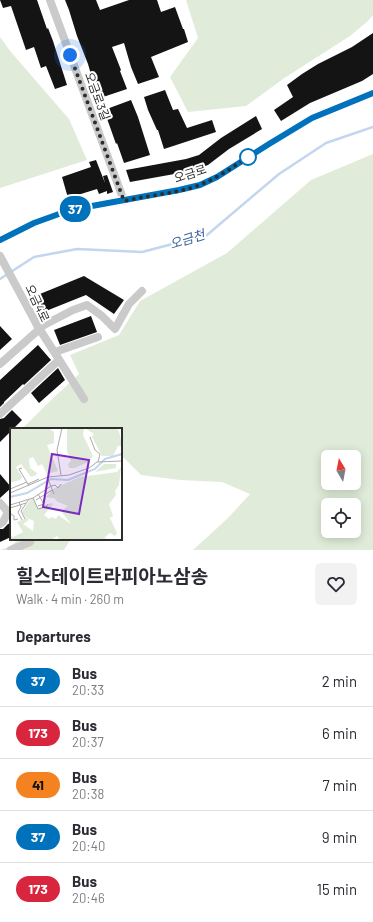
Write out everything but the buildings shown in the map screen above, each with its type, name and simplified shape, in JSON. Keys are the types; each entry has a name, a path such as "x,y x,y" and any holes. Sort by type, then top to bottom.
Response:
{"street":[{"name":"오금로3길","path":"50,0 124,201"},
{"name":"오금로","path":"0,240 34,223 70,210 124,201 200,185 217,177 312,118 373,93"},
{"name":"오금4로","path":"0,256 39,329 0,364"},
{"path":"84,399 39,329 44,324 87,305 102,316 115,329 129,304 142,291"},
{"path":"0,414 57,356 98,337"},
{"path":"0,503 8,512"},
{"path":"0,524 3,522 10,506"},
{"path":"11,550 31,541"}],"green space":[{"path":"186,0 373,0 373,15 350,36 283,79 246,106 188,112 170,77 198,38"},
{"path":"0,37 11,52 69,119 87,160 0,188"},
{"path":"373,154 373,550 193,550 228,518 250,494 222,482 180,480 141,475 122,456 122,428 23,428 79,374 70,355 119,335 140,301 227,253 311,180"},
{"path":"17,540 70,540 64,550 0,550 11,546"}],"waterway":[{"name":"오금천","path":"0,279 34,257 77,249 142,252 207,235 279,174 326,143 373,127"}],"bus line":[{"name":"37","path":"0,240 34,223 70,210 124,201 200,185 217,177 312,118 373,93"}],"route":[{"path":"70,55 124,201 200,185 217,177 248,157"}]}
